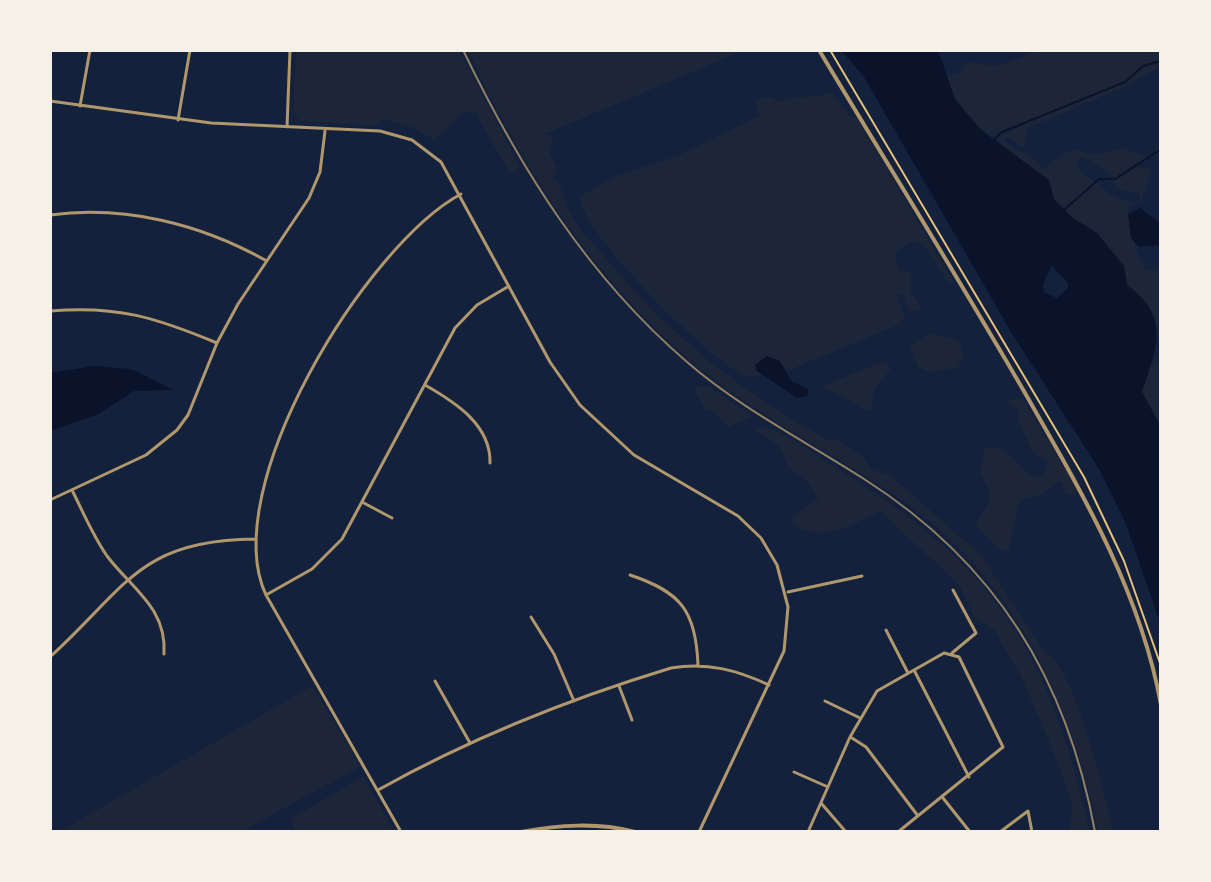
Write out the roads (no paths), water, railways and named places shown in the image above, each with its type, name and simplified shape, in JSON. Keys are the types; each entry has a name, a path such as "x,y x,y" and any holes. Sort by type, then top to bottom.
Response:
{"street":[{"path":"80,106 90,50"},
{"path":"178,120 190,50"},
{"path":"287,127 290,50"},
{"path":"819,50 899,178 1089,504 1134,607 1161,705"},
{"path":"50,101 178,120 380,131 412,140 441,162 550,362 580,405 634,455 749,525 769,549 786,592 786,642 769,685 699,832"},
{"path":"50,500 146,455 177,430 188,415 217,343 265,260 309,198 320,172 325,129"},
{"path":"401,832 266,595 257,567 255,539 270,471 286,426 325,344 354,298 407,233 426,215 461,194"},
{"path":"50,215 95,212 160,220 211,233 265,260"},
{"path":"266,595 324,558 342,539 466,315 509,286"},
{"path":"50,311 110,309 144,314 217,343"},
{"path":"425,385 467,413 485,438 490,463"},
{"path":"72,490 100,546 163,625 164,654"},
{"path":"362,502 392,518"},
{"path":"50,657 95,615 128,578 156,558 189,545 223,539 255,539"},
{"path":"630,575 664,588 688,612 697,635 698,665"},
{"path":"786,592 862,576"},
{"path":"952,653 976,633 953,590"},
{"path":"531,617 554,654 574,701"},
{"path":"886,630 908,673"},
{"path":"808,832 850,737 877,691 944,653 952,653 959,657 1003,739 999,753 898,832"},
{"path":"377,791 470,743 574,701 671,668 698,665 731,670 769,685"},
{"path":"914,670 969,777"},
{"path":"435,681 470,743"},
{"path":"619,686 632,720"},
{"path":"825,701 860,718"},
{"path":"850,737 866,747 918,816"},
{"path":"794,772 828,787"},
{"path":"943,798 970,832"},
{"path":"821,803 846,832"},
{"path":"1000,832 1028,811 1032,832"},
{"path":"521,832 565,825 607,826 635,832"}],"waterway":[{"path":"995,139 1002,132 1125,82 1143,66 1161,61"},
{"path":"1064,210 1099,179 1115,179 1161,149"}],"railway":[{"path":"463,50 508,136 559,218 587,257 651,329 707,379 911,512 952,548 988,587 1044,675 1066,724 1095,832"}]}
